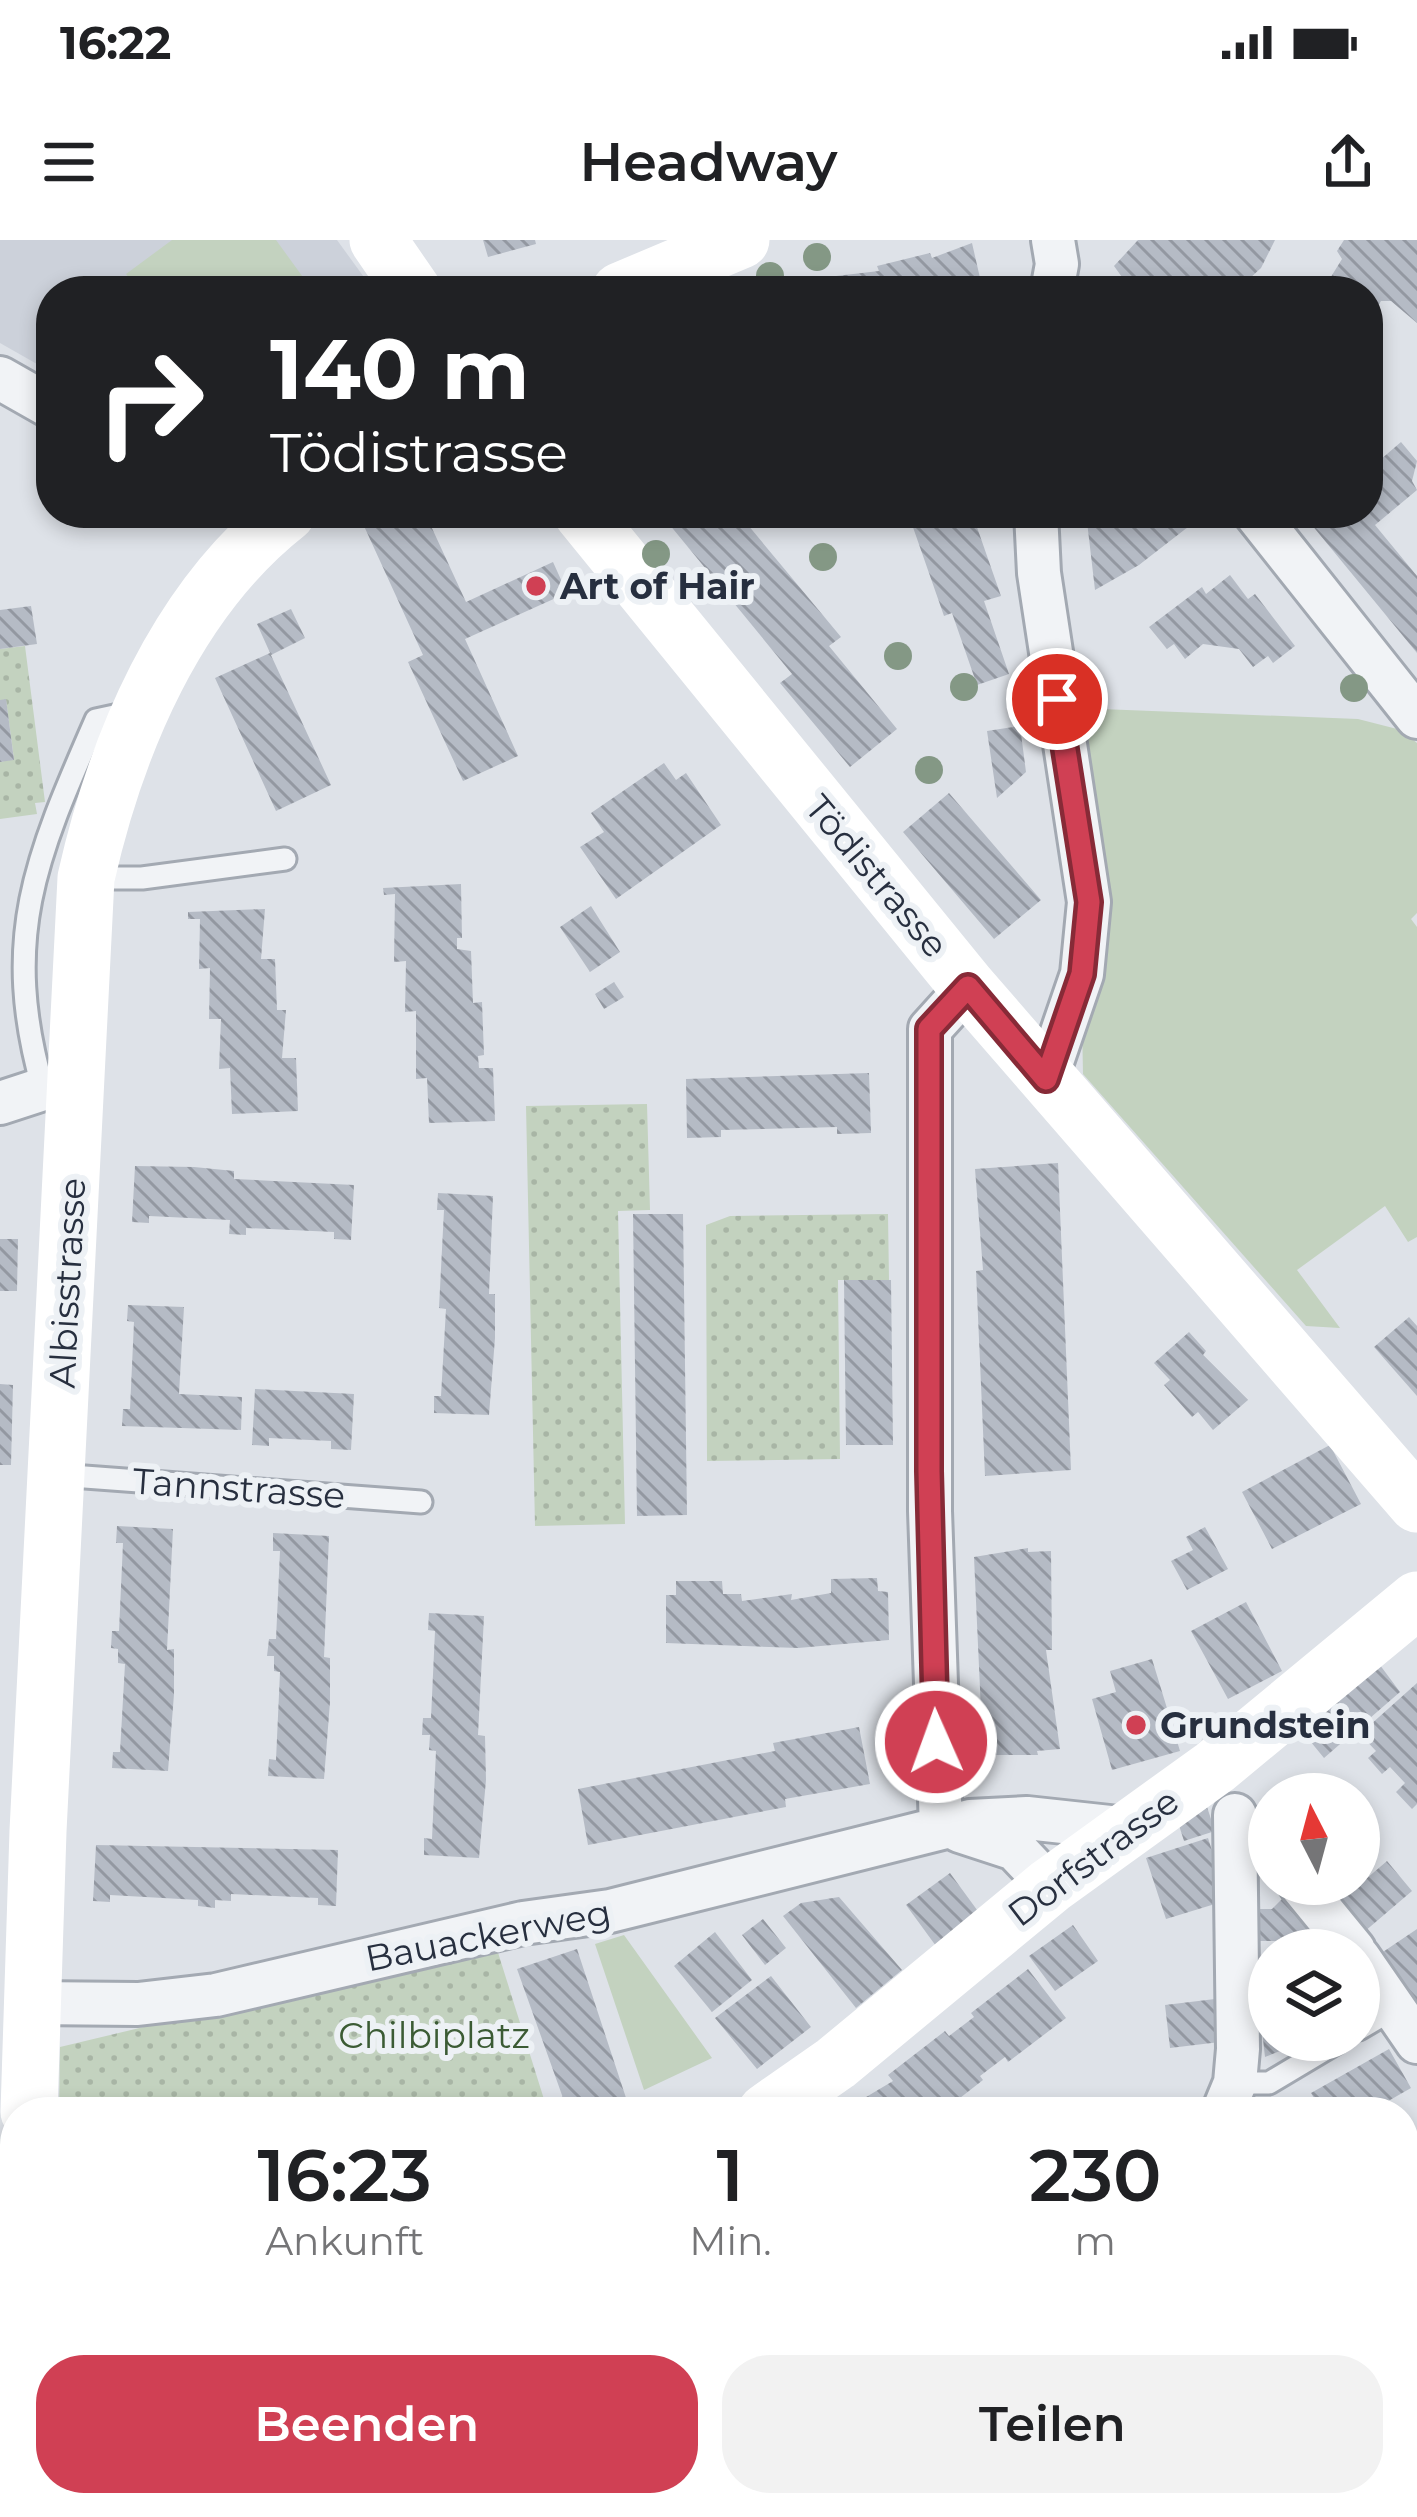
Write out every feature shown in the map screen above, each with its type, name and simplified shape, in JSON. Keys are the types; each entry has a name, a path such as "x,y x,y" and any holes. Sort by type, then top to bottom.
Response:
{"street":[{"path":"378,240 403,276"},
{"path":"656,276 741,240"},
{"path":"0,378 36,398"},
{"name":"Albisstrasse","path":"29,2097 57,1475 59,1089 86,878 105,794 140,710 212,592 260,528"},
{"name":"Tödistrasse","path":"594,528 968,987 1417,1504"},
{"path":"1037,528 1042,594 1089,902 1082,974 1046,1079"},
{"path":"1267,528 1417,717"},
{"path":"968,987 929,1029 929,1471 941,1828 1001,1840 1028,1858 1050,1886"},
{"path":"0,1102 59,1089"},
{"name":"Dorfstrasse","path":"787,2097 1127,1829 1225,1791 1417,1600"},
{"path":"1225,1791 1248,1822"},
{"path":"1225,1791 1229,2097"},
{"name":"Bauackerweg","path":"30,2002 138,2004 216,1995 523,1923 610,1911 941,1828 1027,1818 1127,1829"},
{"path":"1317,1905 1337,1929"}],"lane":[{"path":"59,1089 22,1036 14,961 23,889 96,720 140,710"},
{"path":"86,878 142,878 285,859"},
{"name":"Tannstrasse","path":"57,1475 421,1502"},
{"path":"1232,2097 1270,2083 1306,2061"}],"shaded area":[{"path":"0,240 337,240 363,276 36,276 36,363 0,343"}],"green space":[{"path":"172,240 276,240 302,276 128,276"},
{"path":"25,646 45,802 35,803 37,814 0,819 0,762 14,759 6,700 0,700 0,649"},
{"path":"1076,708 1358,719 1401,730 1417,743 1417,913 1411,919 1417,927 1417,1237 1408,1242 1385,1206 1297,1270 1340,1328 1306,1326 1083,1074"},
{"path":"647,1104 650,1210 618,1211 625,1524 535,1526 526,1106"},
{"path":"888,1214 889,1280 838,1280 840,1459 707,1461 706,1225 730,1216"},
{"path":"624,1935 712,2058 644,2090 595,1944"},
{"name":"Chilbiplatz","path":"495,1943 543,2097 59,2097 60,2047"}],"building":[{"path":"483,240 535,240 536,244 488,257"},
{"path":"1138,240 1275,240 1252,276 1121,276 1114,266"},
{"path":"1344,240 1417,240 1417,323 1391,301 1383,301 1383,276 1331,276 1342,259 1337,251"},
{"path":"972,243 980,276 836,276 879,271 877,266 930,253 932,258"},
{"path":"1401,442 1417,461 1412,481 1417,490 1383,518 1383,457"},
{"path":"365,528 432,528 466,602 553,562 567,593 465,639 518,756 463,781 408,662 423,655"},
{"path":"672,528 750,528 841,637 829,646 897,729 850,767 780,683 792,674"},
{"path":"913,528 977,528 1001,596 984,601 1009,674 977,685 952,613 944,616"},
{"path":"1088,528 1187,528 1139,565 1095,590"},
{"path":"1314,528 1377,528 1417,576 1417,653"},
{"path":"1230,575 1248,599 1255,594 1295,646 1273,663 1268,656 1253,667 1239,649 1203,644 1185,659 1174,644 1167,649 1149,627 1202,587 1206,594"},
{"path":"31,606 37,644 0,649 0,610"},
{"path":"291,609 305,638 271,655 257,624"},
{"path":"270,653 331,785 276,811 215,678"},
{"path":"6,699 14,760 0,762 0,700"},
{"path":"1020,726 1026,772 997,798 987,731"},
{"path":"664,763 676,780 686,773 721,825 616,899 580,847 604,832 591,813"},
{"path":"949,793 1041,900 994,939 903,832"},
{"path":"461,884 462,938 457,938 457,949 471,951 473,1003 482,1002 484,1055 478,1056 479,1068 493,1068 495,1121 429,1123 427,1078 416,1079 416,1011 405,1012 406,961 394,962 395,894 384,895 383,888"},
{"path":"591,906 620,952 590,972 560,927"},
{"path":"265,909 261,959 275,959 277,1010 286,1010 282,1058 296,1058 298,1111 232,1114 230,1068 219,1069 221,1019 209,1019 210,968 199,969 200,919 188,919 188,912"},
{"path":"614,982 624,997 604,1009 595,994"},
{"path":"869,1073 871,1133 837,1134 837,1127 721,1130 721,1137 687,1138 686,1079"},
{"path":"1058,1163 1071,1470 985,1476 976,1271 983,1270 975,1169"},
{"path":"135,1166 234,1171 234,1179 354,1185 351,1240 334,1239 334,1232 246,1228 246,1235 229,1234 230,1220 149,1216 149,1223 132,1222"},
{"path":"438,1193 493,1196 489,1294 495,1294 495,1338 489,1415 434,1413 434,1396 441,1396 446,1309 439,1308 444,1210 437,1210"},
{"path":"633,1214 683,1214 687,1515 637,1516"},
{"path":"0,1239 18,1239 17,1291 0,1291"},
{"path":"844,1280 891,1280 893,1445 846,1445"},
{"path":"128,1305 184,1307 179,1394 242,1397 241,1430 122,1426 123,1409 130,1409 134,1322 127,1321"},
{"path":"1409,1317 1417,1326 1417,1396 1374,1347"},
{"path":"1189,1332 1206,1351 1203,1355 1248,1400 1213,1430 1198,1412 1192,1417 1164,1385 1170,1380 1154,1363"},
{"path":"0,1384 13,1385 11,1465 0,1465"},
{"path":"255,1389 354,1394 351,1450 331,1449 331,1441 269,1438 269,1446 252,1445"},
{"path":"1330,1445 1361,1504 1272,1549 1242,1492"},
{"path":"117,1526 173,1529 167,1650 174,1649 174,1694 168,1771 112,1768 113,1752 120,1752 125,1664 118,1663 118,1649 111,1648 112,1631 119,1631 123,1543 116,1543"},
{"path":"1205,1527 1228,1569 1187,1590 1171,1561 1193,1550 1186,1537"},
{"path":"273,1533 329,1536 324,1657 330,1658 330,1702 324,1779 268,1776 269,1759 276,1760 280,1672 274,1671 274,1656 267,1656 269,1639 276,1639 280,1551 273,1551"},
{"path":"1028,1548 1028,1552 1051,1551 1052,1650 1046,1650 1060,1749 1037,1751 1038,1755 983,1755 974,1557"},
{"path":"877,1578 878,1591 888,1592 889,1640 798,1648 666,1643 666,1595 676,1595 676,1581 722,1581 723,1594 741,1594 742,1601 792,1594 791,1600 831,1593 831,1579"},
{"path":"1246,1602 1282,1671 1228,1699 1191,1631"},
{"path":"429,1613 484,1616 478,1735 485,1736 486,1780 479,1858 424,1855 424,1838 432,1839 436,1751 429,1750 430,1735 422,1735 423,1718 431,1718 435,1631 428,1630"},
{"path":"1374,1657 1400,1692 1324,1758 1297,1725"},
{"name":"Grundstein","path":"1152,1659 1180,1751 1112,1770 1092,1699 1116,1692 1110,1671"},
{"path":"1417,1683 1417,1804 1412,1809 1396,1792 1405,1783 1390,1767 1382,1774 1368,1758 1376,1751 1360,1734"},
{"path":"859,1727 870,1784 785,1799 786,1807 588,1845 578,1789 775,1751 773,1743"},
{"path":"1207,1807 1215,1831 1184,1841 1176,1816"},
{"path":"1208,1838 1228,1900 1166,1919 1146,1858"},
{"path":"96,1845 338,1850 336,1906 318,1905 318,1898 231,1894 231,1901 215,1900 215,1908 198,1906 198,1900 110,1895 110,1902 93,1901"},
{"path":"1387,1861 1412,1891 1368,1929 1362,1929 1342,1905 1380,1905 1380,1867"},
{"path":"950,1873 980,1914 936,1946 906,1905"},
{"path":"839,1897 902,1970 856,2008 783,1916 801,1903"},
{"path":"1298,1905 1314,1929 1248,1929 1248,1941 1244,1941 1244,1909"},
{"path":"763,1919 786,1948 765,1965 742,1935"},
{"path":"1073,1925 1098,1961 1055,1991 1029,1956"},
{"path":"1417,1929 1417,2021 1380,1967 1380,1954"},
{"path":"715,1932 752,1980 712,2012 674,1966"},
{"path":"577,1949 626,2097 563,2097 517,1969"},
{"path":"1028,1969 1066,2018 1008,2062 1005,2057 961,2097 866,2097 893,2081 888,2075 945,2031 949,2036 974,2017 971,2013"},
{"path":"771,1976 811,2027 757,2069 715,2018"},
{"path":"1248,1985 1246,2021 1244,1986"},
{"path":"1215,1999 1220,2042 1170,2048 1165,2005"},
{"path":"1389,2049 1411,2088 1395,2097 1313,2097 1311,2093 1368,2061 1380,2061 1380,2054"}],"place":[{"name":"Art of Hair","path":"536,586"},
{"name":"Grundstein","path":"1136,1725"}],"route":[{"path":"936,1742 929,1471 929,1029 968,987 1046,1079 1082,974 1089,902 1057,699"}]}
